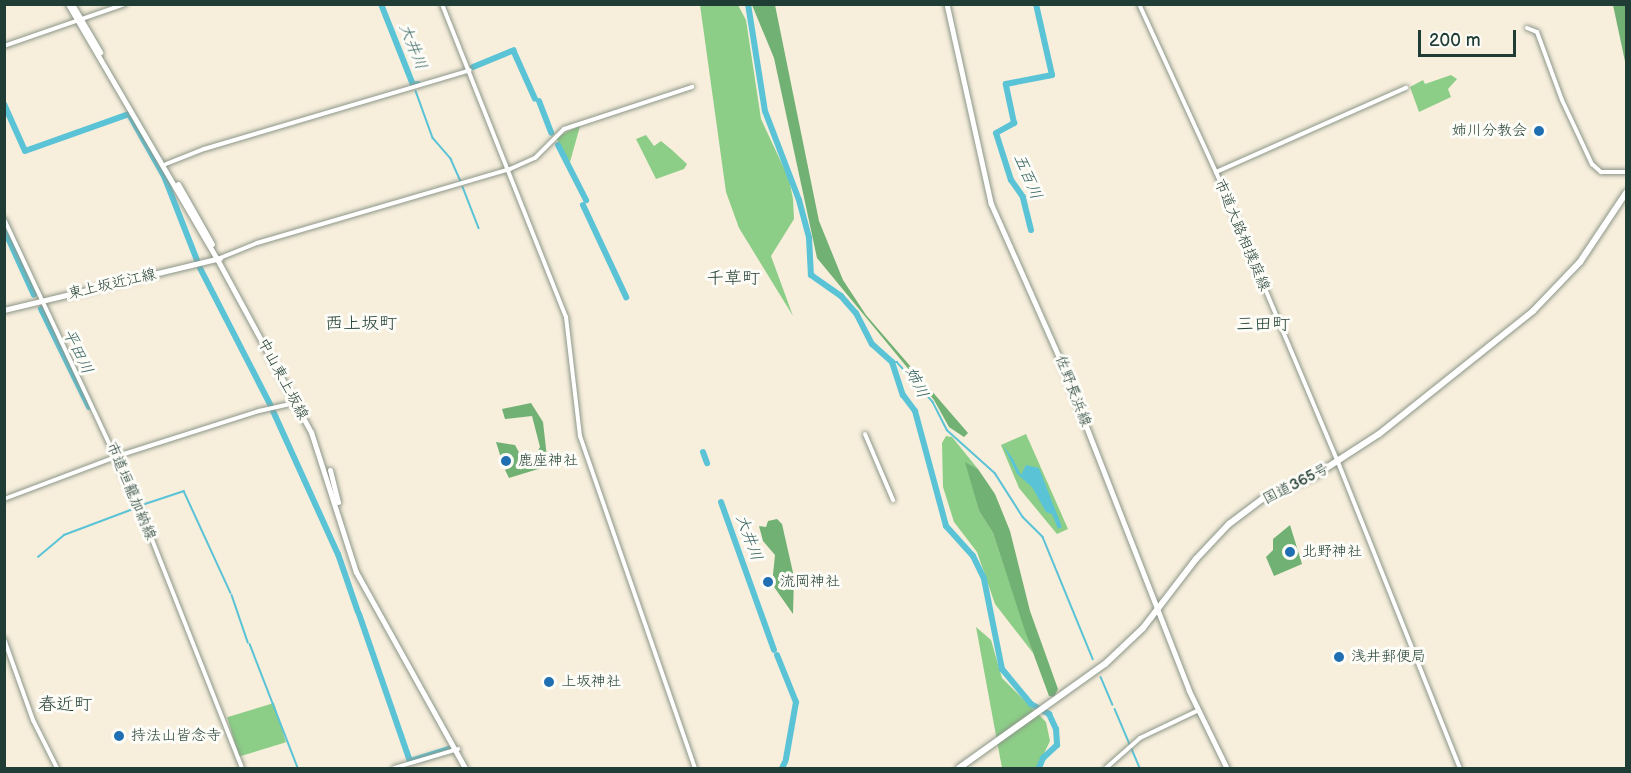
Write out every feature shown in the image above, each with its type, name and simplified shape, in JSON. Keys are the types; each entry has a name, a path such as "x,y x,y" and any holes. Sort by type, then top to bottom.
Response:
{"highway":[{"name":"国道365号","path":"959,768 1105,664 1160,608 1196,559 1230,523 1262,500 1338,462 1379,434 1545,299 1580,262 1626,193"}],"main road":[{"name":"中山東上坂線","path":"70,4 166,164 298,403 326,460 359,572 467,768"},
{"name":"佐野長浜線","path":"947,4 991,203 1061,361 1160,608 1188,690 1227,768"},
{"name":"中山東上坂線","path":"79,19 218,258"},
{"name":"東上坂近江線","path":"4,310 218,258"}],"street":[{"path":"4,46 125,4"},
{"path":"442,4 567,317 576,413 593,479 650,628 695,768"},
{"name":"市道大路相撲庭線","path":"1139,4 1216,172 1338,462 1460,768"},
{"path":"1527,28 1537,32 1564,106 1592,164 1601,172 1626,172"},
{"path":"166,164 204,149 470,70"},
{"path":"218,258 257,243 510,170 535,158 564,129 692,87"},
{"path":"1216,172 1406,88"},
{"name":"市道垣籠加納線","path":"4,219 41,301 117,456 242,768"},
{"path":"4,499 117,456 259,411 298,403"},
{"path":"865,434 893,500"},
{"path":"4,639 33,720 57,768"},
{"path":"1106,768 1133,742 1199,709"},
{"path":"394,768 456,750"}],"green space":[{"path":"700,5 738,5 746,20 761,119 789,179 793,199 794,219 771,256 793,316 739,228 726,192"},
{"path":"752,5 775,5 819,221 843,280 866,315 968,433 964,437 949,427 934,400 817,258 774,58"},
{"path":"1613,5 1626,5 1626,66"},
{"path":"1451,75 1457,79 1448,89 1451,97 1419,112 1410,87 1423,80 1425,84"},
{"path":"580,126 570,162 568,163 556,137"},
{"path":"646,135 654,146 661,141 672,150 687,164 684,169 656,179 636,139"},
{"path":"531,403 543,422 548,466 509,478 505,470 513,465 510,456 501,458 496,442 515,445 522,458 535,456 540,447 532,416 505,419 502,409"},
{"path":"1026,434 1068,529 1057,534 1019,488 1001,445"},
{"path":"946,436 952,437 978,469 966,463 979,511 993,533 1033,653 995,604 977,552 954,522 943,487 942,443"},
{"path":"965,462 978,469 995,494 1010,531 1030,611 1058,689 1054,697 1049,696 993,533 979,511"},
{"path":"777,519 782,524 794,577 793,614 772,584 775,555 763,541 759,526 766,527 768,521"},
{"path":"1290,525 1302,564 1274,576 1266,557 1273,550 1273,539"},
{"path":"976,627 991,640 1002,678 1046,722 1050,741 1037,768 1002,768"},
{"path":"274,703 286,742 239,757 227,717"}],"water":[{"path":"1003,445 1021,475 1026,465 1039,468 1062,527 1058,529 1052,514 1046,512 1032,487 1017,474"}],"waterway":[{"name":"大井川","path":"381,4 413,85 418,84"},
{"name":"姉川","path":"748,4 765,111 799,200 809,238 811,275 841,296 856,313 872,344 892,362 903,395 915,411 946,526 973,556 984,579 1002,669 1031,704 1049,714 1056,729 1057,745 1043,758 1039,768"},
{"name":"五百川","path":"1031,230 1023,197 1011,180 996,133 1014,123 1006,84 1052,75 1036,4"},
{"name":"大井川","path":"473,67 514,50"},
{"name":"大井川","path":"514,52 535,99"},
{"path":"416,91 433,138 451,159 461,181"},
{"name":"大井川","path":"539,101 551,133"},
{"path":"4,104 25,151 129,114 164,176 197,260"},
{"name":"大井川","path":"558,145 586,200"},
{"path":"463,187 479,228"},
{"name":"大井川","path":"583,205 626,297"},
{"name":"平田川","path":"4,229 34,295"},
{"path":"200,268 271,406"},
{"name":"平田川","path":"41,309 89,407"},
{"path":"892,362 897,362 933,402 947,430 995,473 1023,517 1043,537 1093,659"},
{"path":"273,411 338,554 358,612"},
{"name":"大井川","path":"703,452 707,463"},
{"path":"142,505 184,491 231,593"},
{"name":"大井川","path":"721,502 774,650"},
{"path":"38,557 64,535 136,508"},
{"path":"232,595 248,642"},
{"path":"359,614 410,761 449,749"},
{"path":"250,644 298,768"},
{"name":"大井川","path":"777,655 796,702 786,759"},
{"path":"1101,677 1113,705"},
{"path":"1115,709 1140,768"},
{"name":"大井川","path":"782,768 785,762"}],"place":[{"name":"姉川分教会","path":"1539,131"},
{"name":"鹿座神社","path":"506,461"},
{"name":"北野神社","path":"1290,552"},
{"name":"流岡神社","path":"768,582"},
{"name":"浅井郵便局","path":"1339,657"},
{"name":"上坂神社","path":"549,682"},
{"name":"持法山皆念寺","path":"119,736"}],"district":[{"name":"千草町","path":"733,279"},
{"name":"西上坂町","path":"361,324"},
{"name":"三田町","path":"1263,325"},
{"name":"春近町","path":"65,705"}]}
